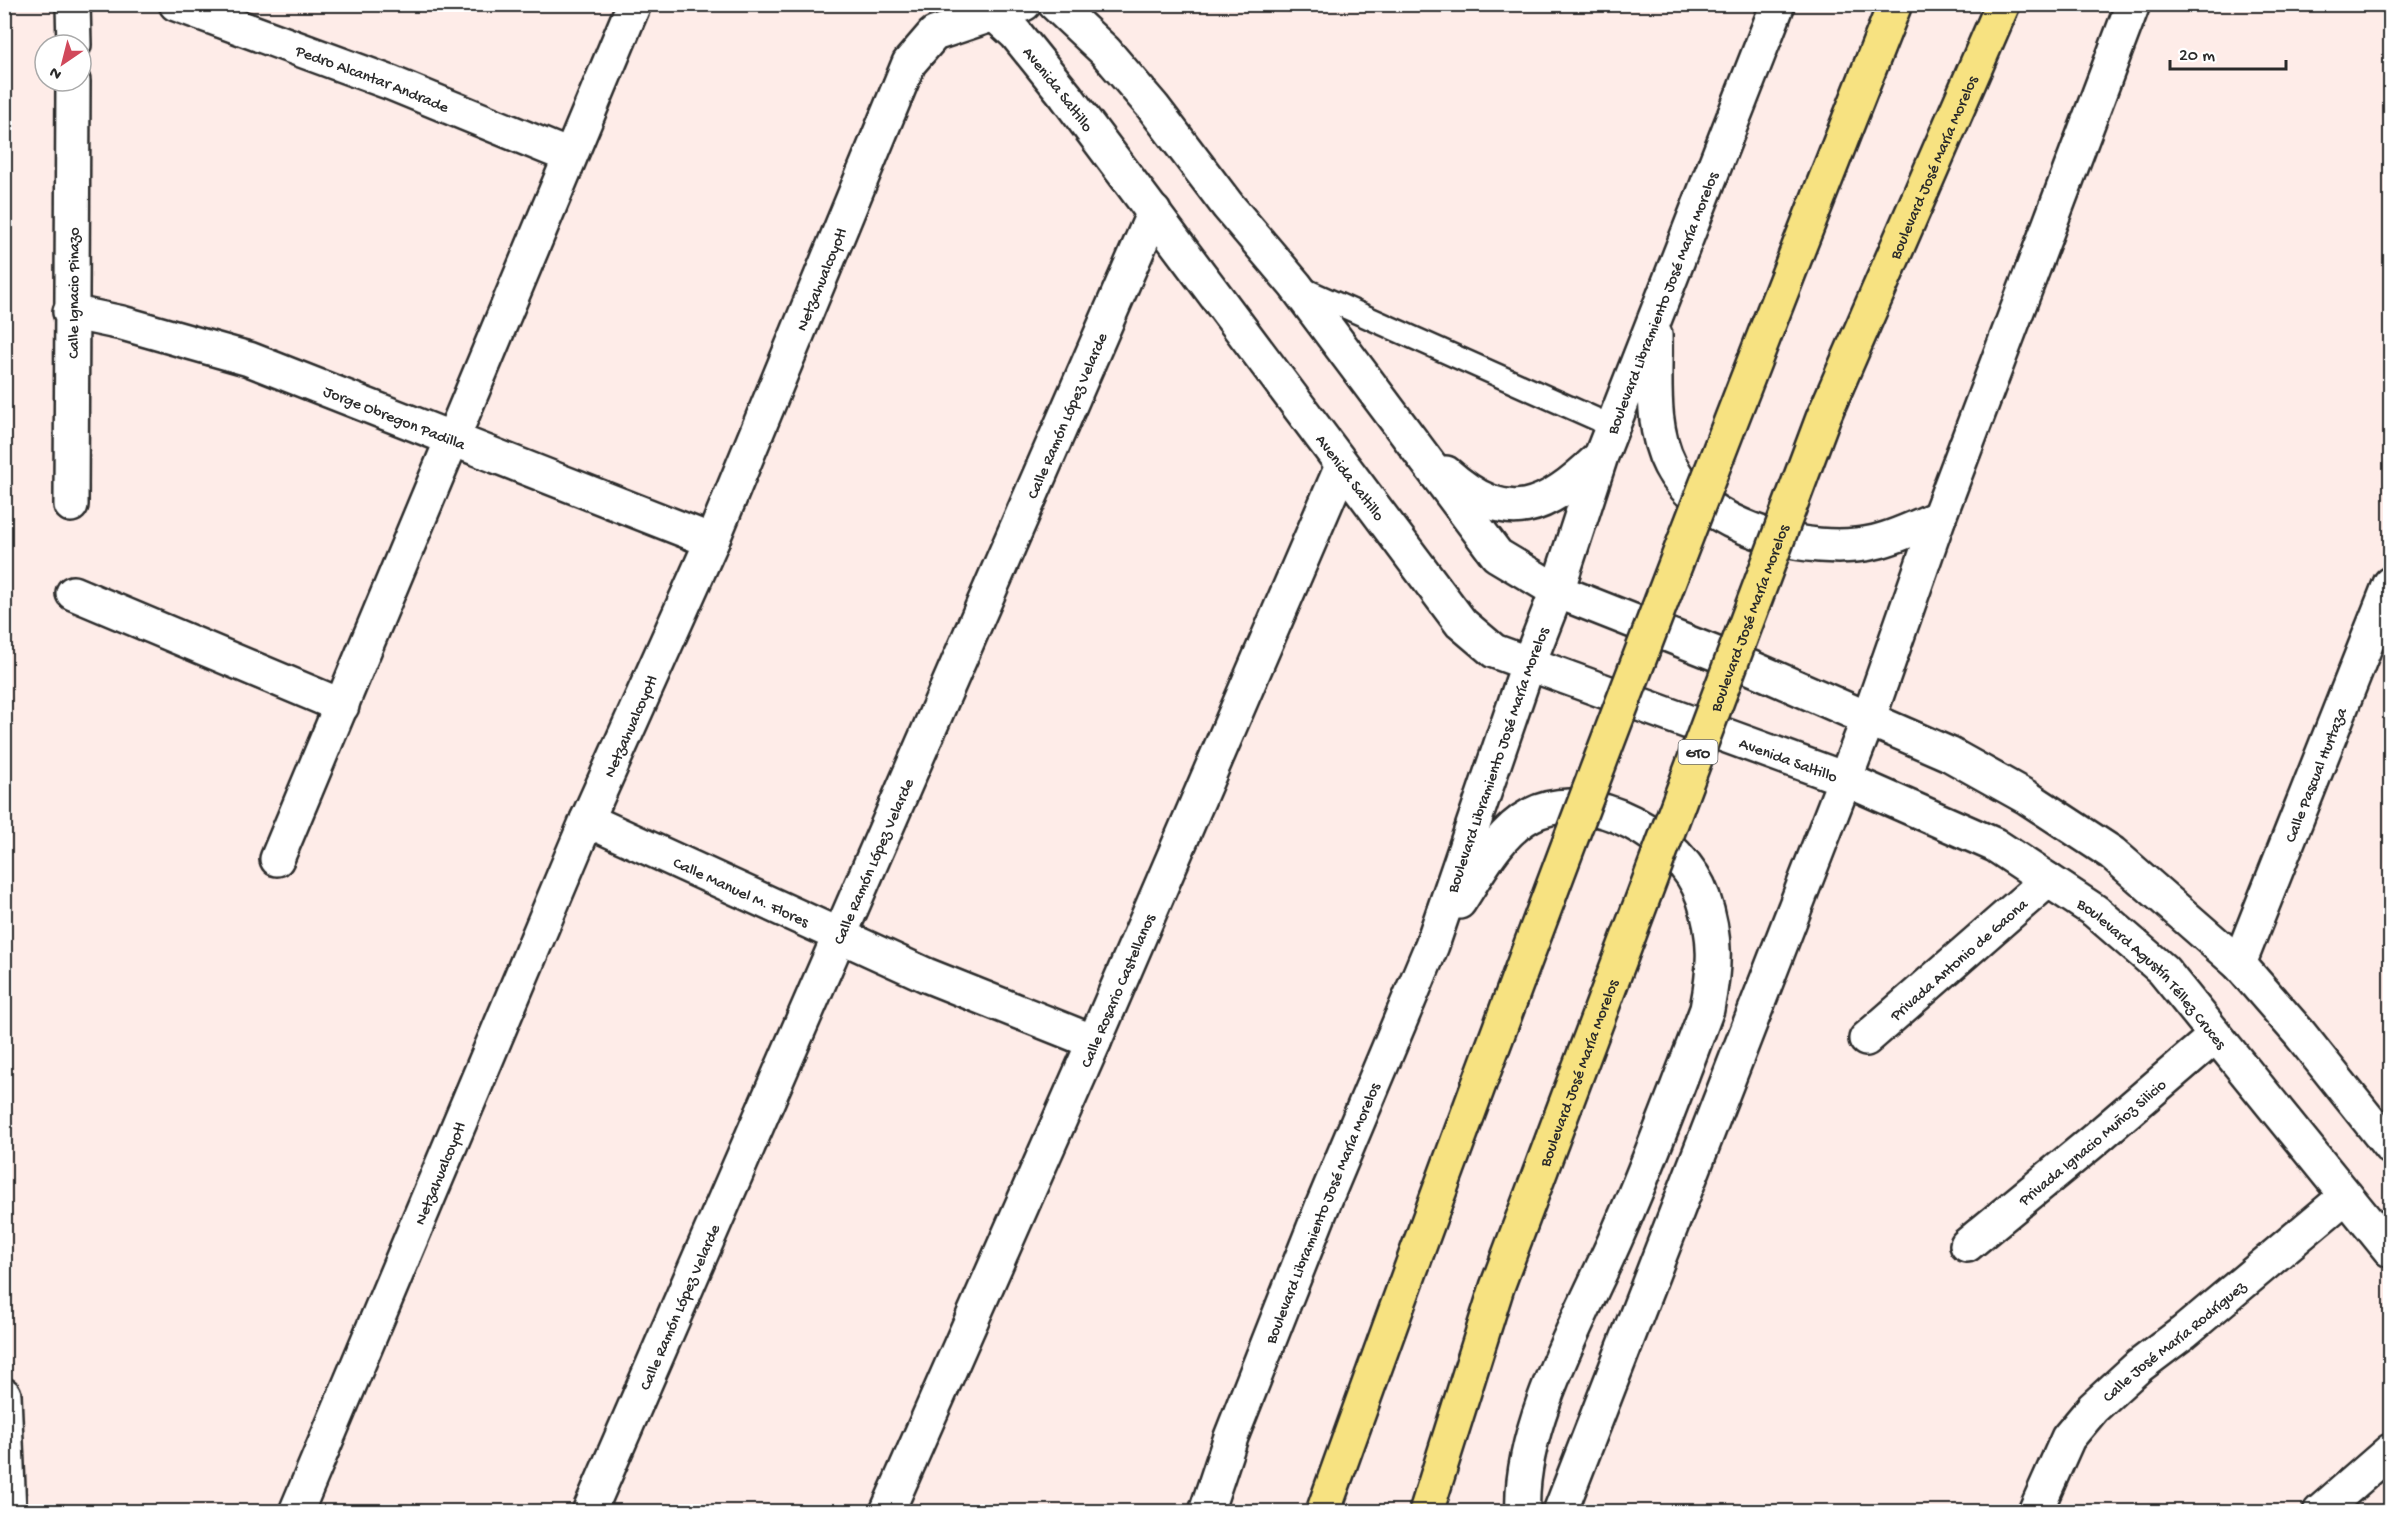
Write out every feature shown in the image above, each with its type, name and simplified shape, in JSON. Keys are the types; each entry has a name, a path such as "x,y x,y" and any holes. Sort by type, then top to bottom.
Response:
{"main road":[{"path":"1323,1512 1445,1171 1748,375 1895,4"},
{"name":"Boulevard José María Morelos","path":"1426,1512 1497,1287 1823,418 2003,4"}],"street":[{"path":"73,4 74,33"},
{"name":"Pedro Alcantar Andrade","path":"176,4 391,83 569,156"},
{"path":"277,859 634,4"},
{"path":"1055,4 1105,51 1153,107 1227,206 1295,285 1407,438 1497,555 1557,591 1752,668 1958,759 2028,798 2112,853 2239,964 2300,1034 2391,1147"},
{"name":"Boulevard Libramiento José María Morelos","path":"1206,1512 1231,1437 1322,1207 1432,945 1607,442 1778,4"},
{"path":"1560,1512 1868,720 1939,517 2133,4"},
{"name":"Avenida Saltillo","path":"1000,8 1016,34 1154,212 1461,623 1494,651 1528,665 1845,779"},
{"name":"Netzahualcoyotl","path":"296,1512 587,820 712,542 909,63 934,34 1000,8"},
{"name":"Calle Ignacio Pinazo","path":"71,505 70,312 73,93"},
{"name":"Calle Ramón López Velarde","path":"589,1512 1154,212"},
{"name":"Jorge Obregon Padilla","path":"70,312 122,323 249,359 712,542"},
{"path":"1654,320 1658,429 1670,465 1689,494 1714,513 1751,529 1800,543 1843,545 1875,542 1939,517"},
{"path":"1407,438 1454,480 1480,498 1502,507 1526,506 1548,499 1568,488 1607,442"},
{"name":"Calle Rosario Castellanos","path":"887,1512 1094,1042 1342,466"},
{"name":"Calle Pascual Hurtaza","path":"2239,964 2391,584"},
{"path":"73,593 342,706"},
{"name":"Boulevard Agustín Téllez Cruces","path":"1845,779 1995,845 2095,911 2163,970 2391,1250"},
{"path":"1432,945 1493,851 1514,829 1532,815 1570,806 1608,810 1648,830 1677,859 1702,894 1714,936 1713,975 1707,1009 1617,1236 1544,1399 1531,1448 1522,1497 1523,1512"},
{"name":"Calle Manuel M. Flores","path":"587,820 926,975 1094,1042"},
{"name":"Privada Antonio de Gaona","path":"1866,1039 2048,880"},
{"name":"Privada Ignacio Muñoz Silicio","path":"1967,1245 2215,1036"},
{"name":"Calle José María Rodríguez","path":"2035,1512 2068,1438 2092,1408 2139,1366 2184,1332 2346,1196"},
{"path":"4,1395 9,1512"},
{"path":"2320,1512 2391,1450"}],"lane":[{"path":"1295,285 1607,442"}]}
